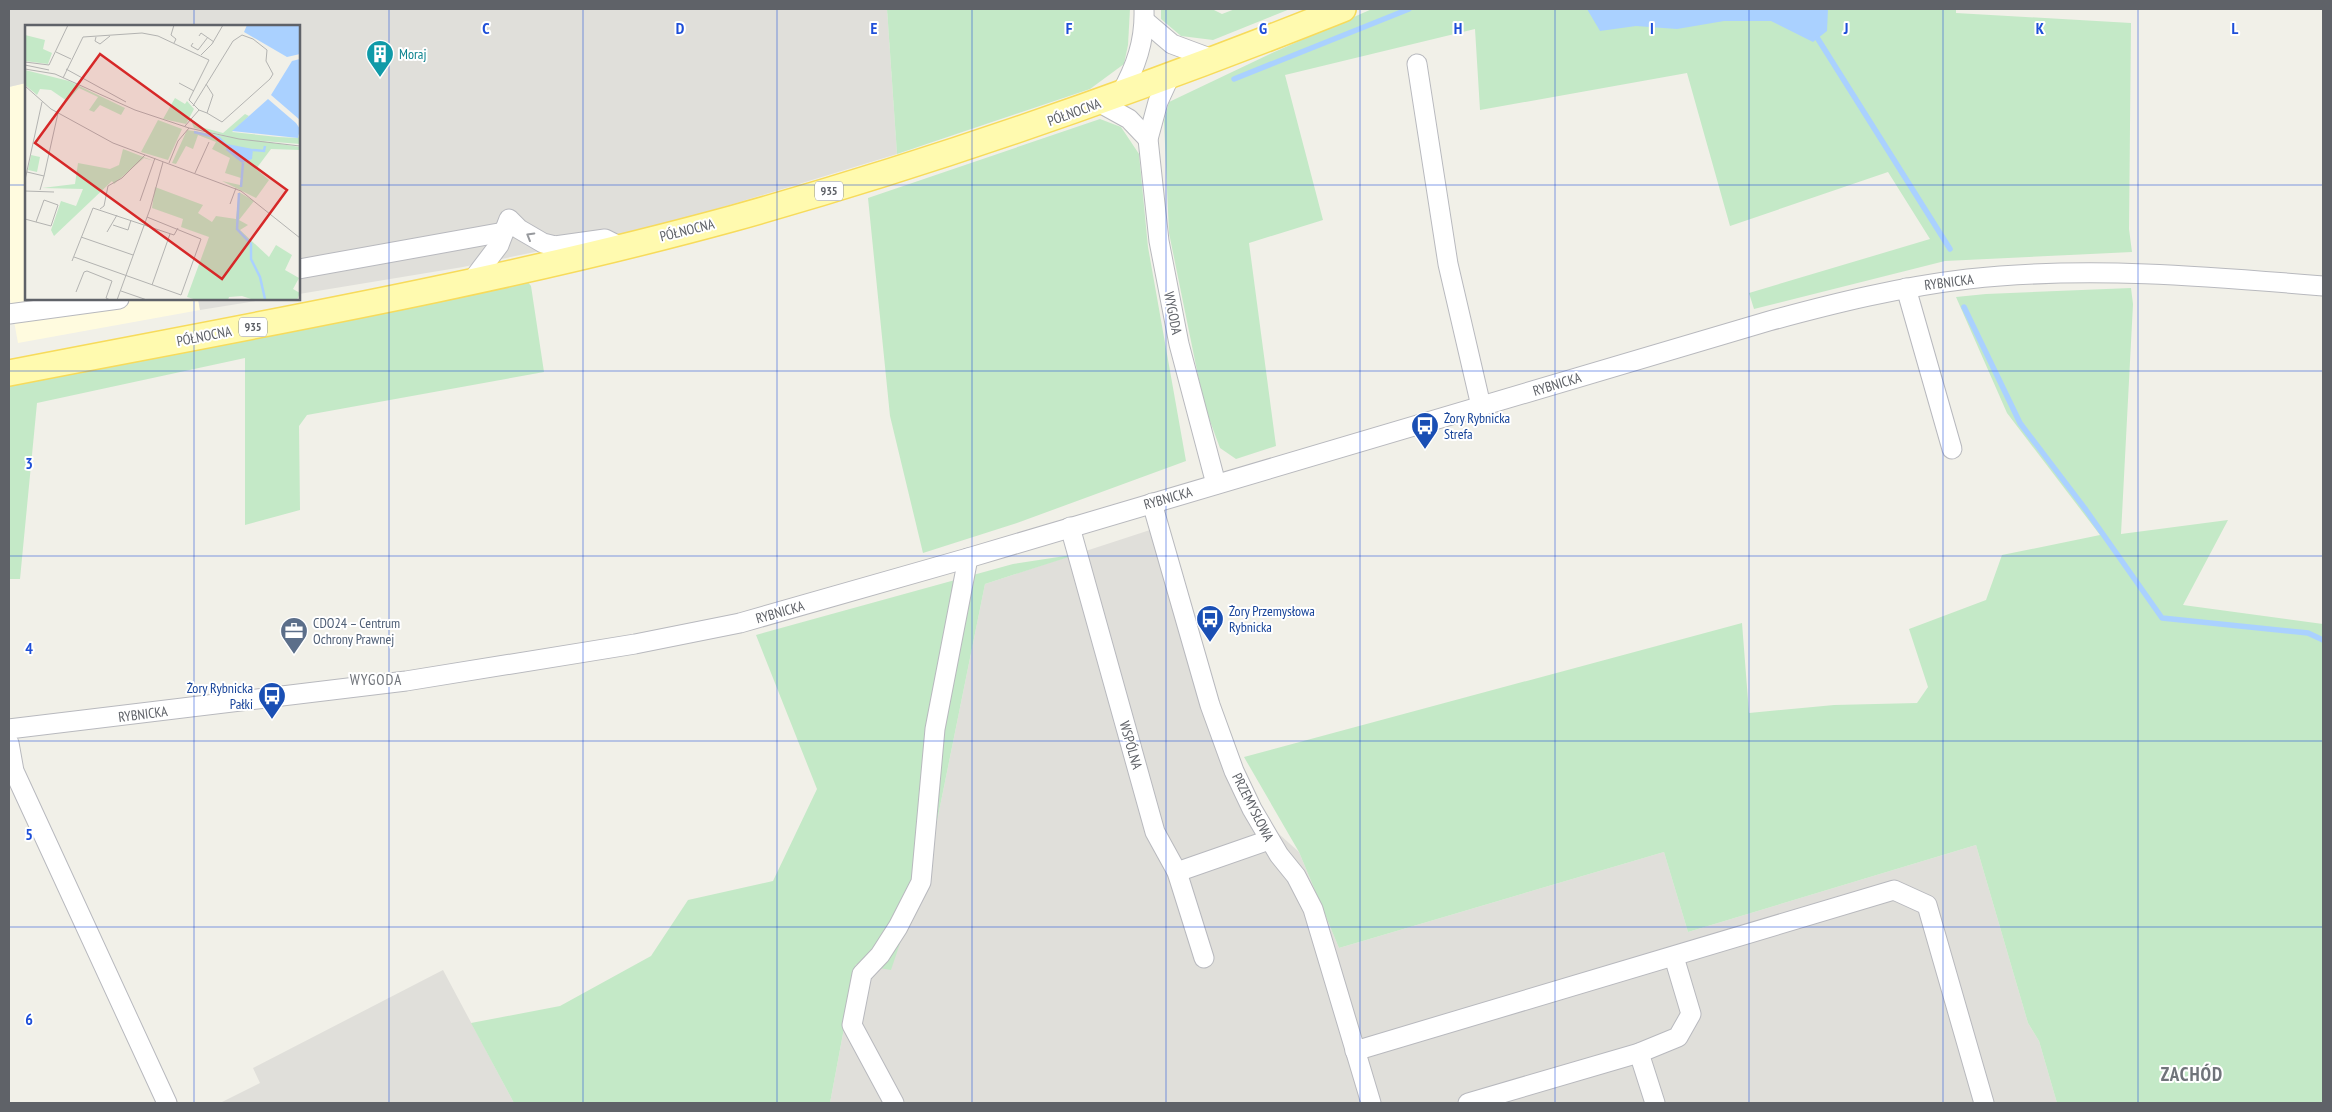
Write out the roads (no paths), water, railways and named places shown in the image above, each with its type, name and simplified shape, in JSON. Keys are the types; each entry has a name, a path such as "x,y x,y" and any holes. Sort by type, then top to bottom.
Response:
{"main road":[{"name":"PÓŁNOCNA","path":"9,373 278,322 471,282 621,246 834,190 930,160 1110,99 1169,78 1343,9"}],"street":[{"path":"1144,15 1172,44 1215,60"},
{"path":"1144,15 1138,59 1110,99 1148,139"},
{"path":"1417,64 1448,264 1481,406"},
{"path":"1148,139 1155,111 1169,78"},
{"name":"WYGODA","path":"1148,139 1159,241 1177,334 1216,484"},
{"path":"300,269 506,225 543,243 555,246 605,239 621,246"},
{"path":"471,282 490,258 506,225"},
{"name":"RYBNICKA","path":"9,730 369,687 497,668 635,644 740,623 968,558 1769,321 1852,299 1906,288 1969,279 2039,274 2129,273 2323,286"},
{"path":"1906,288 1952,449"},
{"path":"9,314 112,300"},
{"name":"PRZEMYSŁOWA","path":"1152,502 1210,704 1234,770 1269,840 1296,876 1313,909 1371,1103"},
{"name":"WSPÓLNA","path":"1070,527 1155,832 1177,872 1204,958"},
{"path":"894,1103 852,1025 862,974 880,955 898,927 920,882 935,729 968,558"},
{"path":"9,743 14,771 167,1103"},
{"path":"1177,872 1269,840"},
{"path":"1355,1051 1894,890 1927,905 1984,1103"},
{"path":"1468,1103 1639,1052 1678,1037 1691,1014 1674,957"},
{"path":"1639,1052 1655,1103"}],"water":[{"path":"1587,9 1828,9 1827,31 1813,42 1771,21 1724,21 1677,29 1636,26 1600,31"}],"waterway":[{"path":"1234,79 1409,9"},
{"path":"1818,39 1950,249"},
{"path":"1964,307 2020,423 2086,510 2162,618 2308,633 2323,640"}],"place":[{"name":"Moraj","path":"380,78"},
{"name":"Żory Rybnicka Strefa","path":"1425,450"},
{"name":"Żory Przemysłowa Rybnicka","path":"1210,643"},
{"name":"CDO24 – Centrum Ochrony Prawnej","path":"294,655"},
{"name":"Żory Rybnicka Pałki","path":"272,720"}],"district":[{"name":"WYGODA","path":"376,680"},
{"name":"ZACHÓD","path":"2192,1074"}]}
